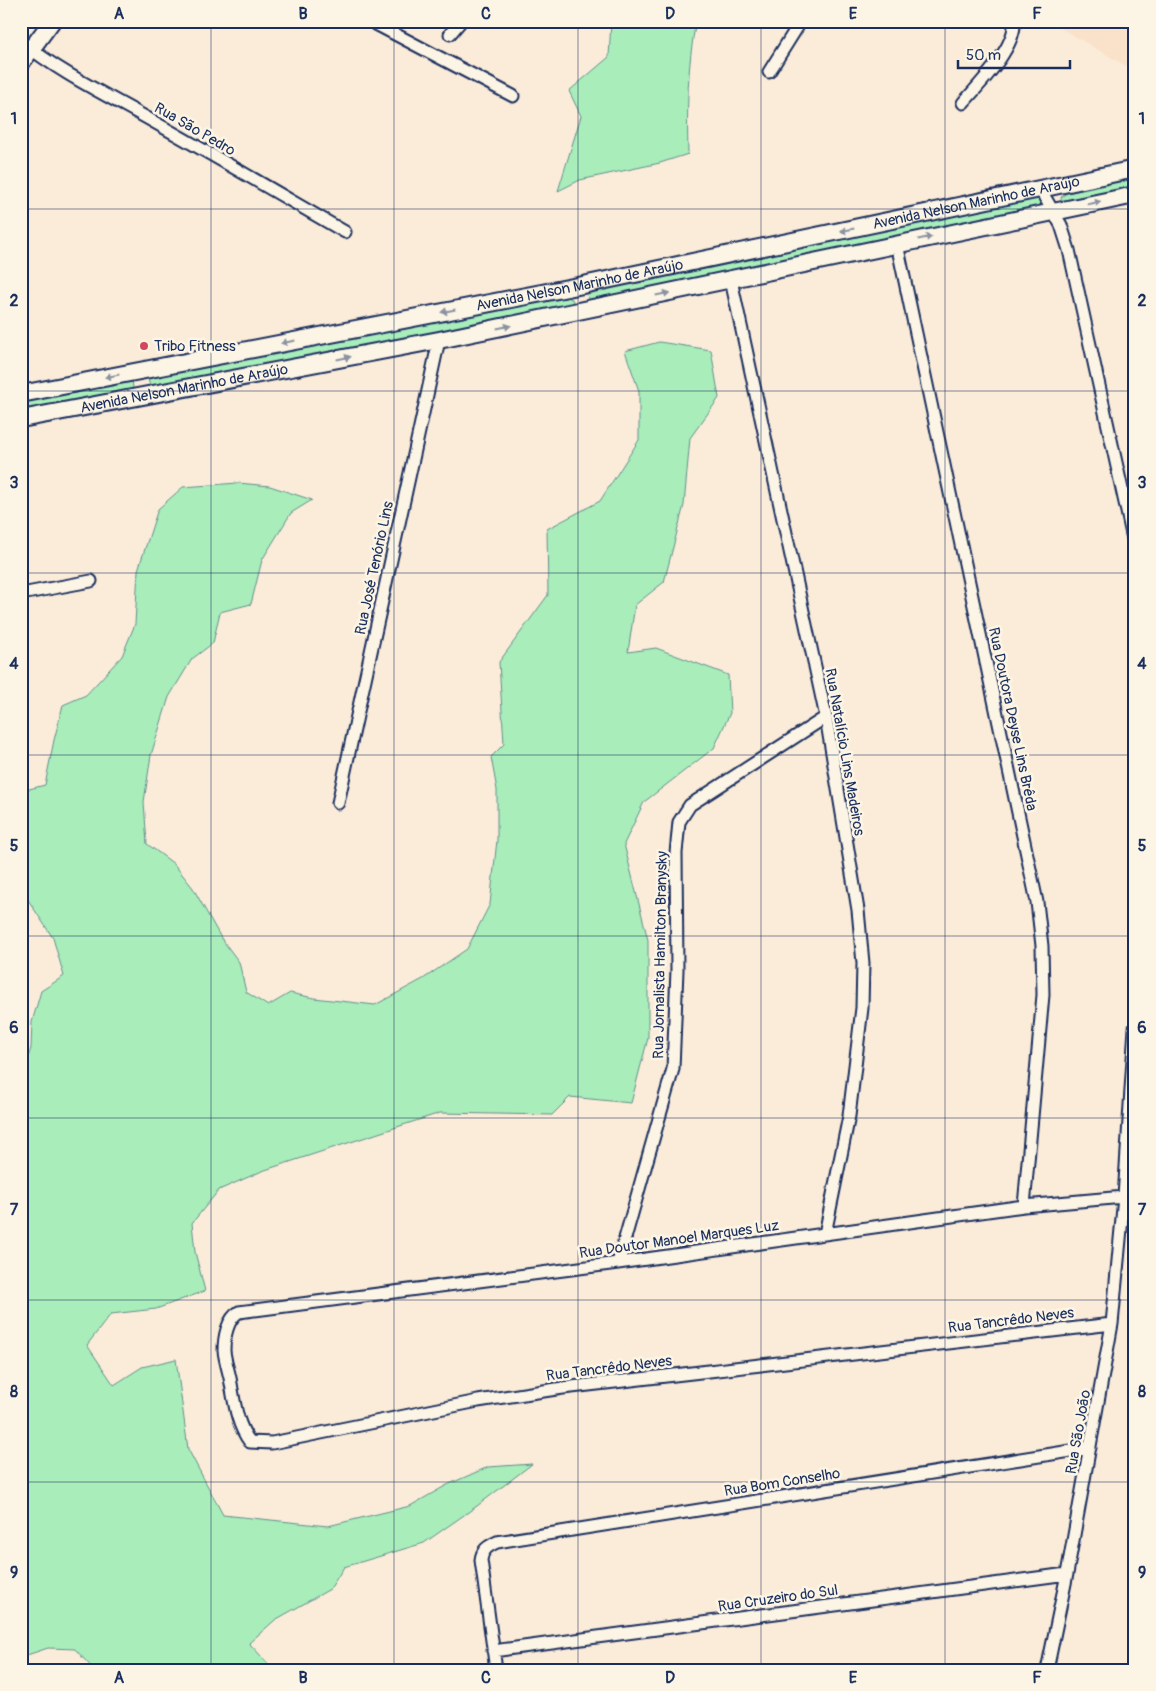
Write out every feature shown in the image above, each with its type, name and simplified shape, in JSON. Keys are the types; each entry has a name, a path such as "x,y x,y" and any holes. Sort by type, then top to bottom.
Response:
{"main road":[{"path":"21,63 27,45 52,21"},
{"name":"Avenida Nelson Marinho de Araújo","path":"21,394 578,286 1135,169"},
{"name":"Avenida Nelson Marinho de Araújo","path":"21,419 439,340 1135,195"},
{"path":"578,286 582,311"},
{"path":"142,370 139,381 144,396"}],"street":[{"path":"370,21 513,96"},
{"path":"450,34 460,21"},
{"path":"769,72 801,21"},
{"path":"963,103 1000,57 1014,34 1014,21"},
{"name":"Rua São Pedro","path":"27,45 98,92 345,232"},
{"path":"1040,189 1061,224 1069,250 1135,548"},
{"name":"Rua Doutora Deyse Lins Brêda","path":"897,244 1034,892 1042,946 1043,995 1024,1206"},
{"name":"Rua Natalício Lins Madeiros","path":"732,280 826,716 858,910 863,963 862,1008 849,1116 825,1234"},
{"name":"Rua José Tenório Lins","path":"338,803 439,340"},
{"path":"21,594 91,581"},
{"name":"Rua Jornalista Hamilton Branysky","path":"618,1263 673,1069 677,970 676,853 683,813 690,805 826,716"},
{"name":"Rua São João","path":"1047,1670 1068,1574 1112,1324 1124,1197 1135,1028"},
{"name":"Rua Doutor Manoel Marques Luz","path":"239,1312 618,1263 1024,1206 1124,1197"},
{"name":"Rua Tancrêdo Neves","path":"239,1312 234,1315 229,1324 224,1352 239,1420 250,1442 261,1444 272,1444 478,1401 563,1388 1112,1324"},
{"name":"Rua Bom Conselho","path":"493,1651 481,1560 482,1552 497,1542 1090,1448"},
{"name":"Rua Cruzeiro do Sul","path":"493,1651 1068,1574"},
{"path":"493,1651 496,1670"}],"shaded area":[{"path":"1048,21 1135,21 1135,71"}],"green space":[{"path":"611,21 696,21 688,88 688,154 660,163 580,180 558,191 581,116 569,91 609,57"},
{"path":"1135,177 1135,191 1062,204 1061,197 1067,193"},
{"path":"1035,197 1040,201 1040,207 593,303 588,301 587,293 591,290 891,229"},
{"path":"565,296 572,299 574,304 570,309 154,386 149,383 148,378"},
{"path":"659,342 711,350 719,398 690,438 684,505 664,582 635,605 628,652 656,648 728,675 730,713 714,748 644,802 624,844 648,940 648,1038 631,1103 570,1097 552,1115 440,1113 262,1171 219,1190 192,1223 195,1252 205,1291 156,1309 111,1314 87,1345 114,1385 142,1367 176,1359 188,1449 223,1515 328,1526 410,1506 447,1485 488,1467 532,1464 424,1543 344,1567 330,1589 275,1620 249,1643 274,1670 94,1670 75,1649 48,1648 21,1657 21,1080 31,1048 32,1022 41,991 64,976 53,938 21,889 21,791 45,785 63,705 86,695 122,656 135,624 138,570 158,509 183,487 238,483 270,486 312,500 291,513 262,560 251,604 220,612 213,643 192,659 169,697 151,755 144,802 147,844 174,864 193,888 221,938 239,962 246,992 268,1006 290,993 314,998 375,1005 423,979 467,949 490,904 497,840 497,790 491,757 504,744 499,662 548,595 547,529 600,501 639,440 639,391 625,351"},
{"path":"132,379 133,388 128,391 21,412 21,398"}],"place":[{"name":"Tribo Fitness","path":"144,346"}]}
